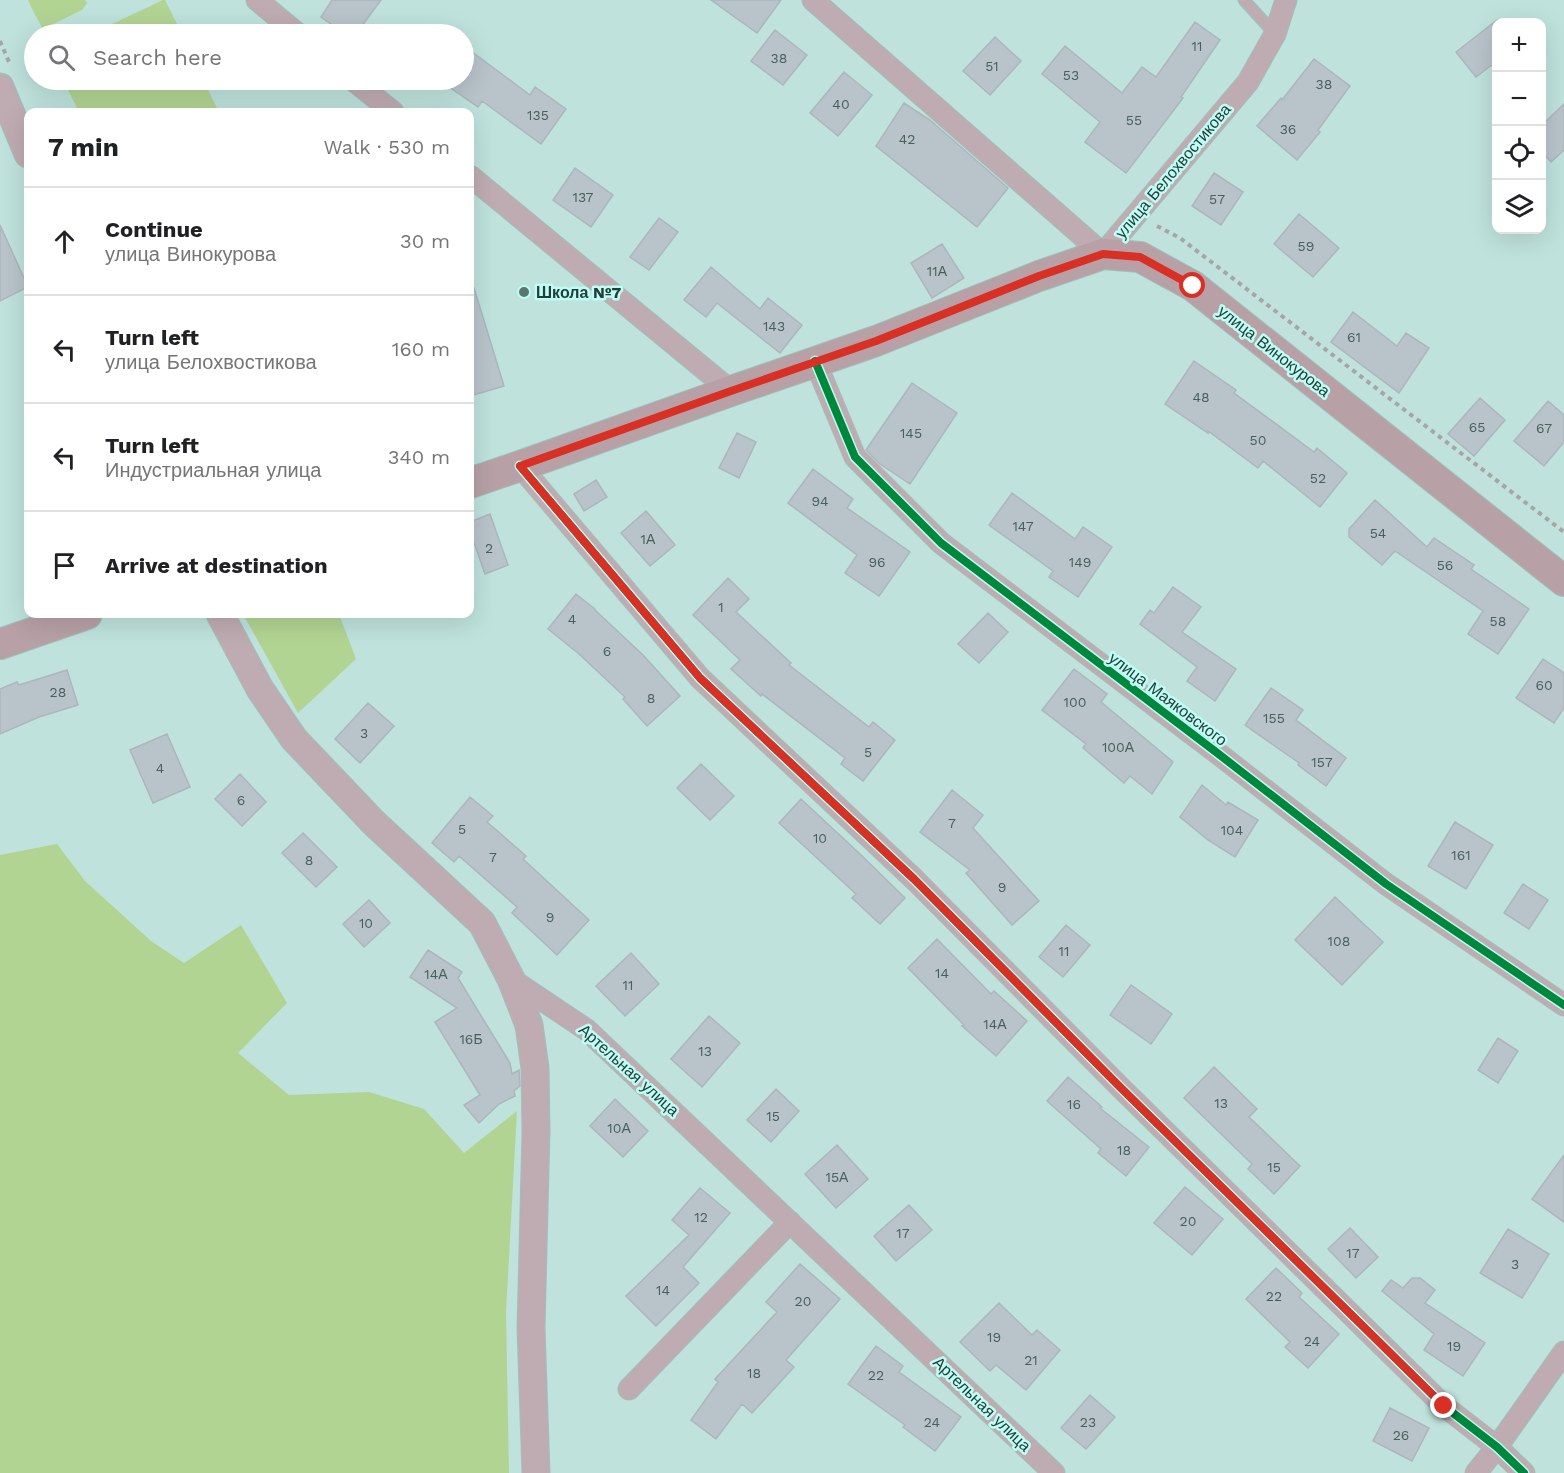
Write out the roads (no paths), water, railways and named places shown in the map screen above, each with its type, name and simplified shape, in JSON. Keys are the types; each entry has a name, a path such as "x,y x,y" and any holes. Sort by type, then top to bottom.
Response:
{"main road":[{"name":"улица Белохвостикова","path":"474,482 876,341 1039,276 1103,254"},
{"name":"улица Винокурова","path":"1103,254 1140,257 1193,286 1564,581"},
{"path":"0,644 75,618"}],"street":[{"path":"257,0 286,24"},
{"path":"813,0 1103,254"},
{"name":"улица Белохвостикова","path":"1103,254 1248,82 1275,34 1286,0"},
{"path":"0,87 24,144"},
{"path":"366,90 388,108"},
{"path":"474,179 731,391"},
{"name":"улица Маяковского","path":"815,362 855,457 940,543 1386,884 1564,1005"},
{"path":"520,466 700,678 914,879 1120,1087 1444,1406 1497,1447 1524,1473"},
{"name":"Артельная улица","path":"222,618 260,689 294,739 374,823 483,923 511,979 587,1030 1054,1473"},
{"path":"511,979 529,1025 535,1068 536,1131 531,1328 536,1473"},
{"path":"629,1389 790,1222"},
{"path":"1476,1473 1564,1352"}],"lane":[{"path":"1244,0 1275,34"}],"place":[{"name":"Школа №7","path":"524,292"}]}
